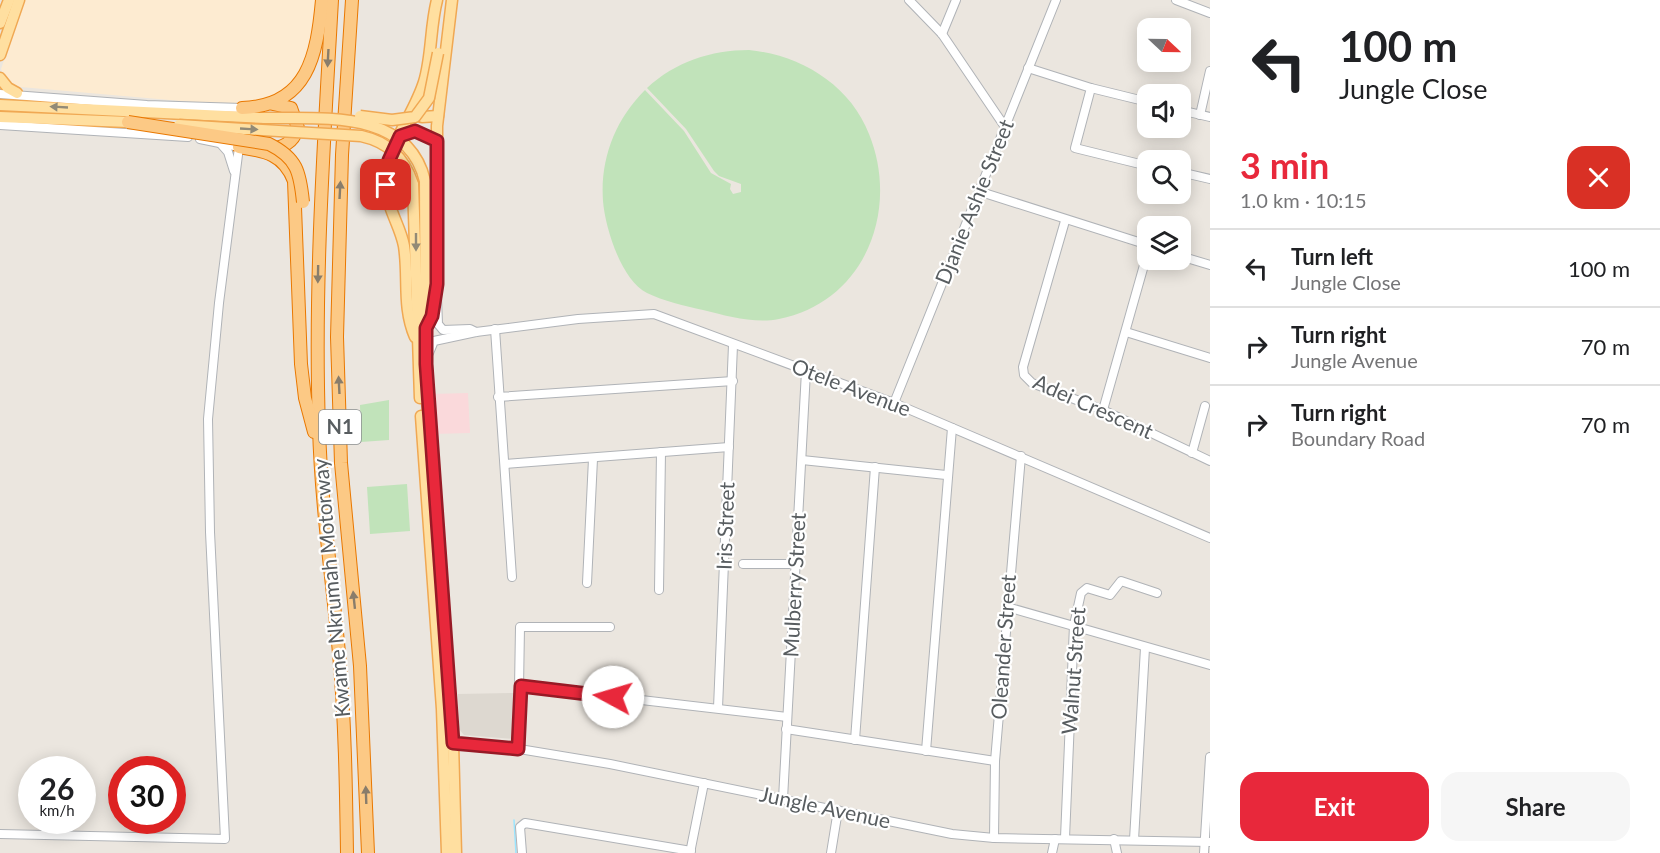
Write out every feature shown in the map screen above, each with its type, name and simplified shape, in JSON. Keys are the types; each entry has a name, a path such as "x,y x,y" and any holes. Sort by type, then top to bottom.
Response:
{"highway":[{"path":"273,104 294,90 306,75 315,48 322,0"},
{"name":"Kwame Nkrumah Motorway","path":"332,0 318,248 317,340 321,456 347,770 347,853"},
{"name":"Kwame Nkrumah Motorway","path":"352,0 341,166 337,337 341,463 360,666 368,853"},
{"path":"239,147 281,148 295,136 297,120 291,108 273,104 242,108"},
{"path":"128,122 269,144 285,152 294,163 301,178 303,202 299,330"},
{"path":"255,149 283,161 294,181 299,330 305,398 321,456"}],"main road":[{"path":"0,23 9,0"},
{"path":"0,55 19,0"},
{"path":"418,342 407,318 403,244 389,207 386,185 389,160 416,105 425,79 437,0"},
{"path":"346,119 353,115 392,120 414,117 429,98 438,53 444,0"},
{"path":"426,328 432,316 437,284 438,116 452,0"},
{"path":"0,78 8,88 17,93"},
{"path":"0,105 346,119 382,128 398,138 411,151 425,181 426,364 456,853"},
{"path":"416,105 422,117 438,116"},
{"path":"0,117 361,136 378,140 392,149 409,170 416,199 418,342 423,460 448,743 447,853"},
{"path":"400,136 415,131 437,141"}],"street":[{"path":"909,0 942,34 1005,127"},
{"path":"942,34 956,0"},
{"name":"Djanie Ashie Street","path":"894,403 981,192 1056,0"},
{"path":"1176,0 1210,13"},
{"path":"1028,68 1091,88 1137,99"},
{"path":"1200,115 1210,71"},
{"path":"1091,88 1075,148 1137,163"},
{"path":"0,94 17,93 147,105 242,108"},
{"path":"1191,113 1210,117"},
{"path":"0,125 154,134 196,138 239,147 223,269 208,419 213,620 225,839 0,834"},
{"path":"220,144 232,161 236,178"},
{"path":"1191,174 1210,178"},
{"path":"981,192 1137,242"},
{"name":"Adei Crescent","path":"1065,220 1040,300 1023,367 1024,375 1032,382 1103,410 1210,461"},
{"path":"1191,258 1210,264"},
{"path":"1103,410 1143,270"},
{"name":"Otele Avenue","path":"437,284 440,327 451,332 470,329 476,332"},
{"name":"Otele Avenue","path":"426,364 434,340 495,329 650,313 676,320 733,345 894,403 1210,538"},
{"path":"495,329 512,577"},
{"path":"1126,332 1210,358"},
{"name":"Iris Street","path":"718,708 733,345"},
{"name":"Mulberry Street","path":"783,799 806,371"},
{"path":"498,397 733,381"},
{"path":"1192,453 1205,406"},
{"path":"926,751 946,475 952,428"},
{"path":"505,464 729,447"},
{"path":"659,590 661,452"},
{"name":"Oleander Street","path":"994,838 996,761 1021,456"},
{"path":"586,583 593,459"},
{"path":"802,460 946,475"},
{"path":"855,740 875,467"},
{"path":"743,564 797,564"},
{"name":"Walnut Street","path":"1065,838 1074,625 1084,589 1110,595 1121,581 1157,593"},
{"path":"1007,607 1210,665"},
{"path":"518,749 521,686 520,627 610,627"},
{"path":"1134,840 1145,648"},
{"path":"521,686 787,717"},
{"path":"786,729 996,761"},
{"name":"Jungle Avenue","path":"448,743 518,749 704,783 952,834 994,838 1207,842"},
{"path":"1204,853 1207,842 1210,757"},
{"path":"522,853 520,827 525,824 690,852 704,783"},
{"path":"831,853 838,810"},
{"path":"1052,853 1055,839"},
{"path":"1114,839 1117,853"}],"shaded area":[{"path":"25,0 320,0 318,23 298,79 275,95 250,104 227,105 9,86 1,69"},
{"path":"468,393 470,433 432,434 431,394"},
{"path":"515,693 514,739 464,735 459,729 458,694"}],"green space":[{"path":"749,50 787,58 805,66 836,87 850,101 869,134 878,163 880,193 877,221 868,249 853,273 834,294 809,309 779,319 760,321 722,315 667,301 647,293 629,277 622,265 607,225 603,201 604,170 612,141 625,114 645,90 684,131 711,173 731,184 730,189 733,194 741,192 741,184 719,176 714,171 686,129 647,88 669,71 694,59 721,52"},
{"path":"389,400 389,440 361,442 360,405"},
{"path":"407,484 410,531 370,534 367,487"}],"waterway":[{"path":"514,820 516,853"}],"route":[{"path":"386,185 393,146 400,136 415,131 429,135 437,141 437,284 432,316 426,328 426,364 428,420 453,743 518,749 521,686 613,697"}]}
